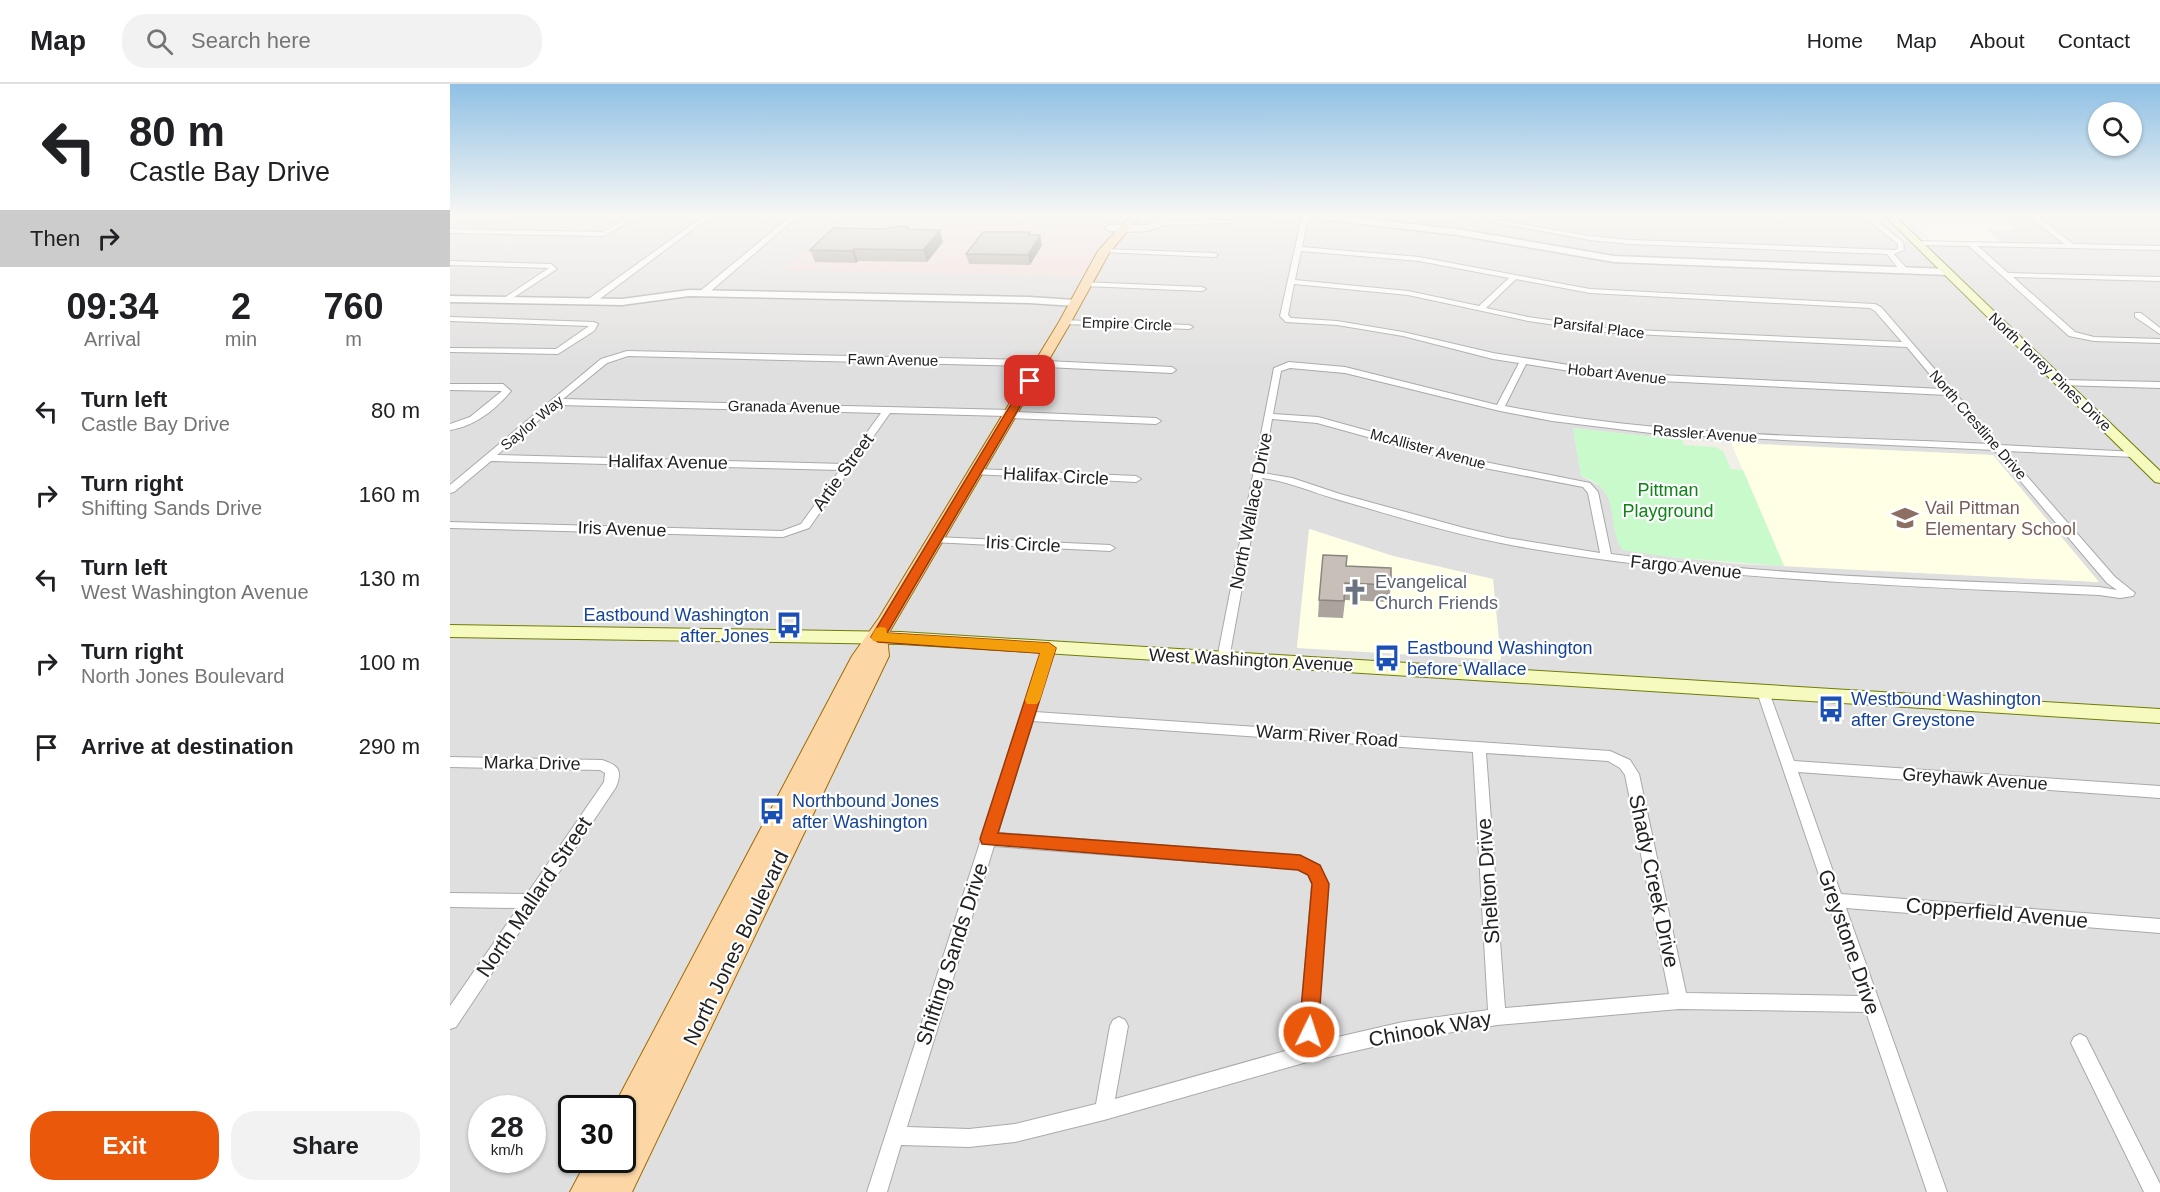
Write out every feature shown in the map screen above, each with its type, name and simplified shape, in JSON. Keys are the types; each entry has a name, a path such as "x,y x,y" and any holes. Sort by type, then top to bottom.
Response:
{"main road":[{"name":"North Jones Boulevard","path":"635,1095 862,656 878,637 1065,322 1095,267"},
{"name":"North Torrey Pines Drive","path":"1943,267 2160,479"},
{"name":"West Washington Avenue","path":"450,631 878,637 2160,716"},
{"name":"North Jones Boulevard","path":"616,1192 879,656 878,637"},
{"path":"586,1192 596,1173"}],"street":[{"path":"507,300 553,269 551,267"},
{"path":"590,302 638,267"},
{"path":"702,294 734,267"},
{"path":"1292,282 1295,267"},
{"path":"1460,267 1514,277"},
{"path":"1815,267 1948,272"},
{"path":"1898,267 1901,270"},
{"path":"1995,267 2067,330 2079,337 2160,341"},
{"path":"2004,275 2160,279"},
{"path":"1481,308 1514,277"},
{"name":"North Crestline Drive","path":"1514,277 1551,285 1621,294 1872,306 1878,309 2111,580 2128,590 2129,593 2125,594"},
{"name":"Parsifal Place","path":"1292,282 1375,288 1566,326 1612,331 1909,345"},
{"name":"Hobart Avenue","path":"1292,282 1284,316 1289,320 1337,323 1403,334 1523,362 1662,380 1948,392"},
{"path":"1085,284 1202,289"},
{"path":"450,299 622,302 675,294 702,294 1075,303"},
{"path":"2138,315 2160,332"},
{"path":"450,319 594,324 591,329 558,352 450,350"},
{"path":"450,326 460,319"},
{"name":"Empire Circle","path":"1065,322 1189,327"},
{"name":"Fawn Avenue","path":"615,356 627,353 1039,364 1172,370"},
{"name":"Saylor Way","path":"450,490 558,402 604,361 615,356"},
{"path":"1500,408 1523,362"},
{"name":"Rassler Avenue","path":"1283,366 1299,365 1345,370 1500,408 1562,419 1659,431 2134,454"},
{"name":"North Wallace Drive","path":"1223,659 1277,370 1283,366"},
{"path":"2062,382 2160,385"},
{"path":"450,387 497,387 507,390 496,401 454,427"},
{"name":"Granada Avenue","path":"558,402 888,409 1156,421"},
{"name":"Artie Street","path":"794,532 804,526 888,409"},
{"name":"McAllister Avenue","path":"1269,416 1318,420 1469,462 1587,485 1593,492 1606,557"},
{"name":"Halifax Avenue","path":"490,458 846,467"},
{"name":"Halifax Circle","path":"976,472 1136,480"},
{"name":"Fargo Avenue","path":"1258,476 1287,479 1453,529 1507,541 1606,557 1734,572 2125,594"},
{"name":"Iris Avenue","path":"450,525 783,534 794,532"},
{"name":"Iris Circle","path":"936,540 1110,548"},
{"name":"Shifting Sands Drive","path":"877,1192 1049,648"},
{"name":"Greystone Drive","path":"1763,692 1937,1192"},
{"name":"Warm River Road","path":"1027,716 1610,756 1625,764"},
{"name":"Shelton Drive","path":"1479,746 1497,1017"},
{"name":"Marka Drive","path":"450,762 602,765 612,770"},
{"name":"Shady Creek Drive","path":"1625,764 1632,774 1679,1001"},
{"name":"Greyhawk Avenue","path":"1790,766 2160,792"},
{"name":"North Mallard Street","path":"450,1021 611,783 612,770"},
{"path":"988,839 1300,862 1314,870 1320,884 1307,1053"},
{"path":"450,900 531,901"},
{"name":"Copperfield Avenue","path":"1834,900 2160,926"},
{"name":"Chinook Way","path":"894,1136 969,1138 1015,1133 1104,1111 1307,1053 1403,1031 1497,1017 1679,1001 1871,1004"},
{"path":"1104,1111 1119,1026"},
{"path":"2079,1043 2154,1192"}],"shaded area":[{"path":"450,267 788,267 784,270 817,267 2160,267 2160,1192 450,1192","holes":["1573,428 1682,440 1993,455 2098,582 1738,564 1669,557 1600,486 1581,476","1310,529 1393,556 1493,580 1297,647"]},
{"path":"787,267 1096,267 1091,276 783,270"},
{"name":"Vail Pittman Elementary School","path":"1731,443 1993,455 2099,582 1784,566"},
{"path":"1309,529 1393,556 1493,579 1501,660 1297,648"}],"green space":[{"name":"Pittman Playground","path":"1573,428 1682,440 1684,445 1715,447 1723,451 1731,469 1743,470 1784,566 1669,557 1622,550 1614,528 1608,497 1603,489 1594,482 1581,476"}],"building":[{"path":"1323,555 1347,556 1346,566 1391,568 1391,585 1345,583 1344,601 1319,600"}],"slow traffic":[{"path":"881,632 878,637 1049,648 1032,700"}],"place":[{"name":"Vail Pittman Elementary School","path":"1905,518"},
{"name":"Evangelical Church Friends","path":"1355,592"},
{"name":"Eastbound Washington after Jones","path":"789,625"},
{"name":"Eastbound Washington before Wallace","path":"1387,658"},
{"name":"Westbound Washington after Greystone","path":"1831,709"},
{"name":"Northbound Jones after Washington","path":"772,811"}],"route":[{"path":"1030,381 878,637 1049,648 988,839 1300,862 1314,870 1320,884 1309,1032"}]}
